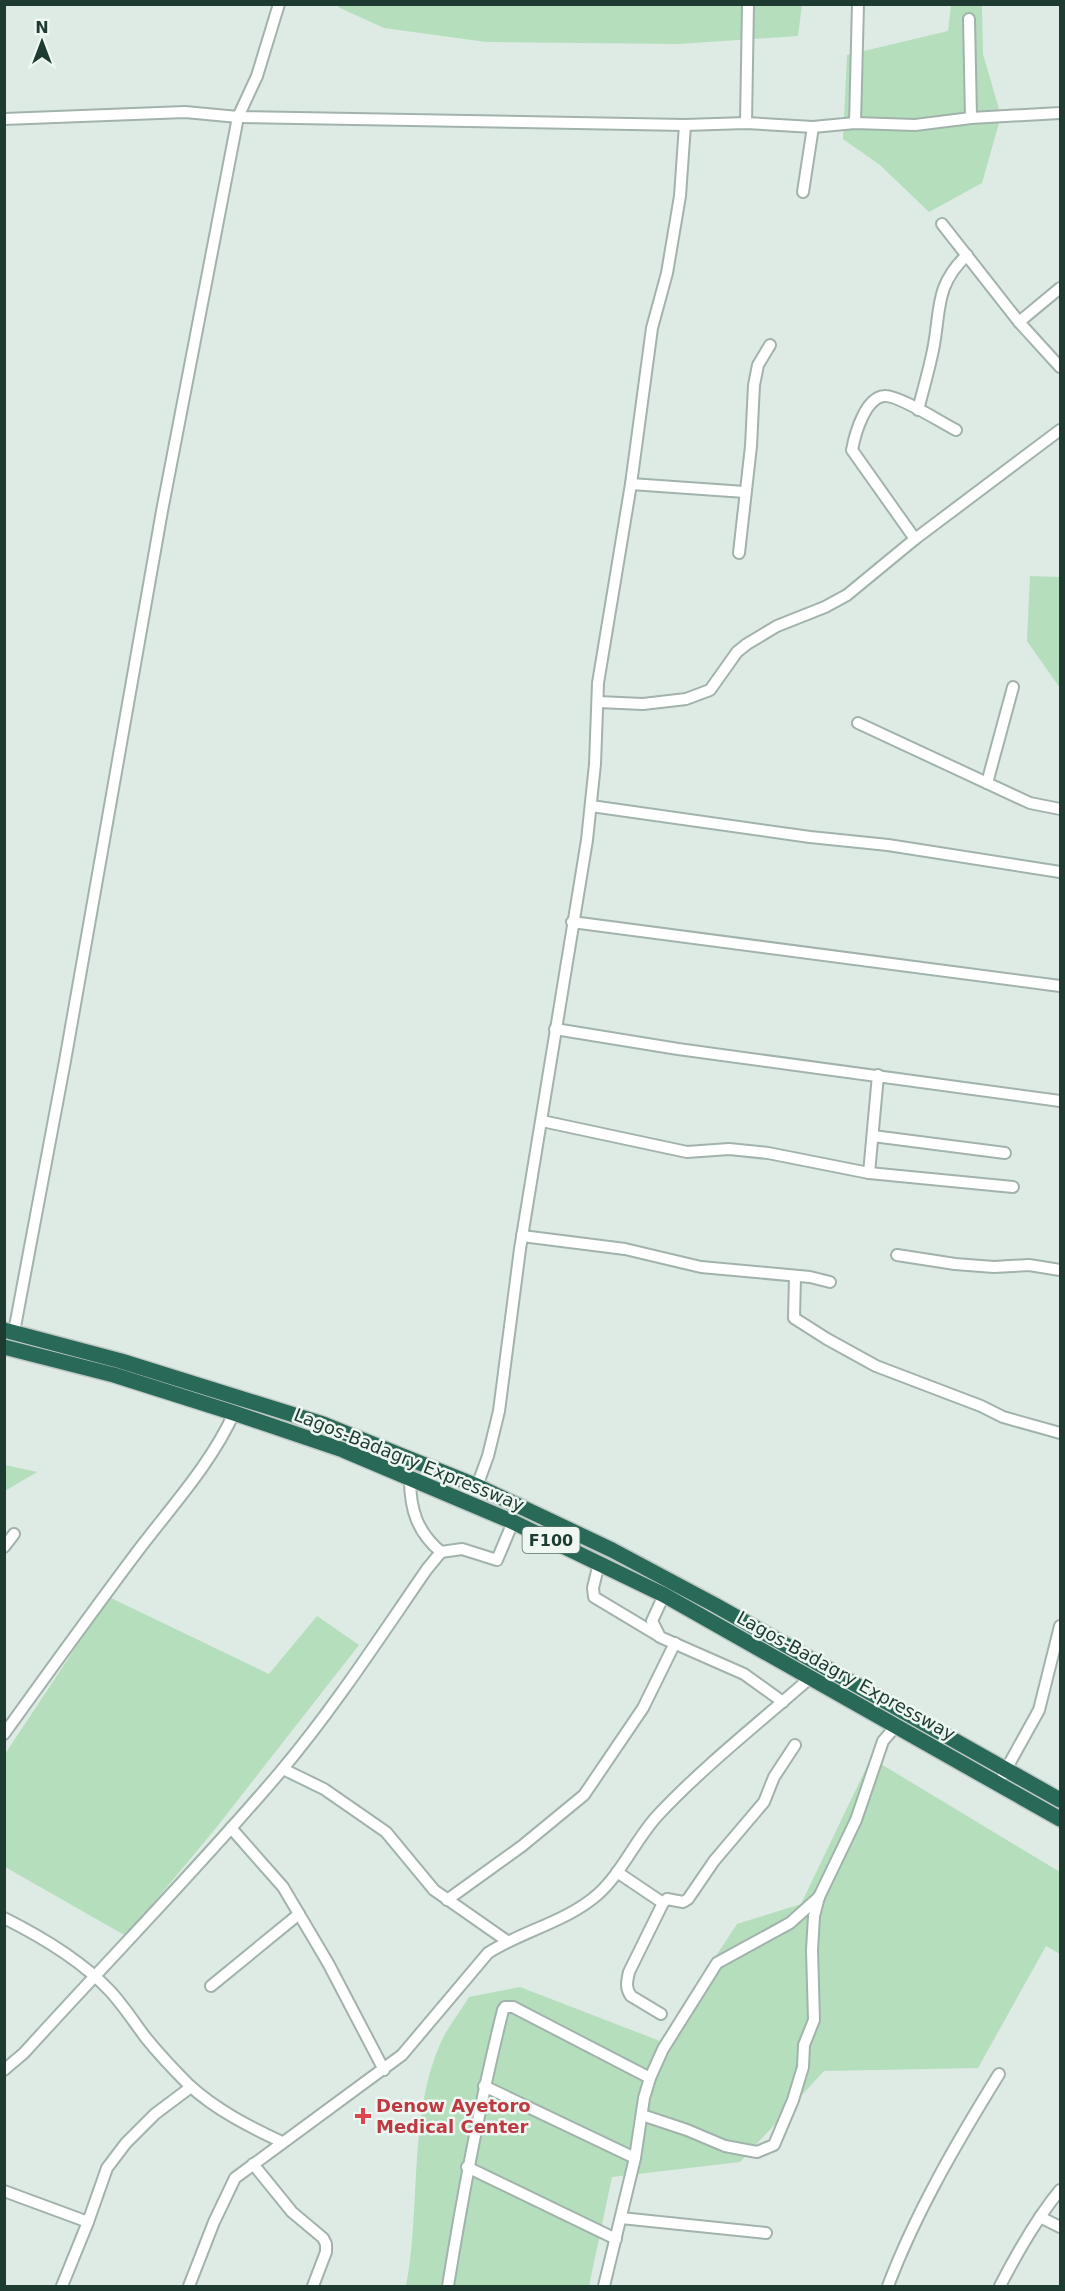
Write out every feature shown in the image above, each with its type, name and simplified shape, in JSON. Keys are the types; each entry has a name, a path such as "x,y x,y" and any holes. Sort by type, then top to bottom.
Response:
{"highway":[{"name":"Lagos-Badagry Expressway","path":"9,1331 208,1387 323,1424 477,1486 612,1550 715,1605 1060,1800"},
{"name":"Lagos-Badagry Expressway","path":"4,1347 114,1375 343,1450 513,1522 664,1595 1060,1818"}],"street":[{"path":"9,1331 65,1061 162,511 238,117 257,76 279,4"},
{"path":"746,123 748,4"},
{"path":"855,123 858,4"},
{"path":"969,19 971,118"},
{"path":"4,119 185,112 238,117 685,126 746,123 813,127 855,123 915,125 971,118 1060,113"},
{"path":"477,1486 488,1456 499,1411 522,1236 591,806 598,683 631,484 652,328 667,273 680,196 685,126"},
{"path":"803,192 813,127"},
{"path":"942,224 1019,321 1060,367"},
{"path":"918,410 933,347 939,304 953,268 967,255"},
{"path":"1019,321 1060,288"},
{"path":"738,553 751,446 754,385 758,365 770,345"},
{"path":"915,539 852,450 855,432 873,400 884,396 895,398 956,430"},
{"path":"598,702 643,704 686,699 710,690 737,652 747,644 777,626 837,601 1060,430"},
{"path":"631,484 745,492"},
{"path":"987,783 1013,687"},
{"path":"858,723 1030,803 1060,810"},
{"path":"591,806 810,837 888,845 1060,872"},
{"path":"572,922 1060,986"},
{"path":"555,1029 678,1049 1060,1101"},
{"path":"869,1173 878,1075"},
{"path":"542,1121 687,1152 729,1149 768,1153 869,1173 1013,1187"},
{"path":"873,1136 1005,1153"},
{"path":"522,1236 625,1249 701,1268 795,1276 830,1282"},
{"path":"897,1256 955,1264 994,1267 1029,1265 1060,1270"},
{"path":"795,1276 795,1318 827,1339 876,1366 981,1406 1003,1417 1060,1433"},
{"path":"4,1734 130,1560 210,1456 225,1433 234,1413"},
{"path":"410,1479 410,1497 417,1522 427,1540 441,1552"},
{"path":"4,2070 24,2052 283,1769 348,1684 441,1552 462,1549 497,1560 513,1522"},
{"path":"4,1547 14,1534"},
{"path":"599,1563 593,1588 594,1597 660,1637 744,1674 783,1702"},
{"path":"660,1637 652,1621 664,1595"},
{"path":"998,1784 1039,1710 1060,1626"},
{"path":"447,1900 522,1846 584,1795 643,1708 675,1643"},
{"path":"189,2286 214,2222 235,2178 402,2055 488,1953 507,1941 570,1914 597,1895 617,1872 656,1817 724,1750 810,1678"},
{"path":"642,2115 725,2146 757,2152 774,2145 793,2100 803,2067 804,2045 814,2019 812,1950 814,1916 819,1897 856,1820 883,1741 896,1726"},
{"path":"661,2014 631,1996 627,1981 629,1972 663,1903 668,1899 683,1902 688,1899 714,1861 764,1802 774,1777 795,1744"},
{"path":"283,1769 324,1789 386,1832 434,1890 507,1941"},
{"path":"231,1828 283,1887 328,1963 384,2070"},
{"path":"617,1872 663,1903"},
{"path":"604,2286 635,2158 650,2078 663,2049 717,1963 790,1923 819,1897"},
{"path":"211,1986 299,1914"},
{"path":"6,1921 63,1951 94,1976 110,1991 148,2040 191,2087 249,2126 282,2142"},
{"path":"448,2286 467,2168 503,2010 509,2006 650,2078"},
{"path":"888,2286 904,2246 963,2133 999,2074"},
{"path":"484,2086 635,2158"},
{"path":"62,2286 107,2168 155,2114 191,2087"},
{"path":"253,2164 292,2212 323,2238 326,2244 326,2252 313,2286"},
{"path":"467,2168 616,2239"},
{"path":"1000,2286 1016,2255 1060,2190"},
{"path":"4,2191 88,2222"},
{"path":"1040,2217 1060,2227"},
{"path":"621,2218 766,2233"}],"green space":[{"path":"340,4 802,5 798,36 678,44 486,42 384,28 338,7"},
{"path":"951,5 982,5 983,54 1001,116 982,183 929,212 880,165 843,139 847,55 948,31"},
{"path":"1030,576 1060,577 1060,688 1027,641"},
{"path":"5,1465 37,1472 5,1491"},
{"path":"109,1597 269,1674 317,1616 359,1645 216,1828 126,1936 5,1867 5,1754"},
{"path":"871,1758 1060,1872 1060,1954 1046,1946 978,2068 824,2071 740,2162 612,2177 589,2286 406,2286 423,2102 440,2044 469,1997 520,1987 660,2041 737,1924 801,1904"}],"place":[{"name":"Denow Ayetoro Medical Center","path":"363,2116"}]}
